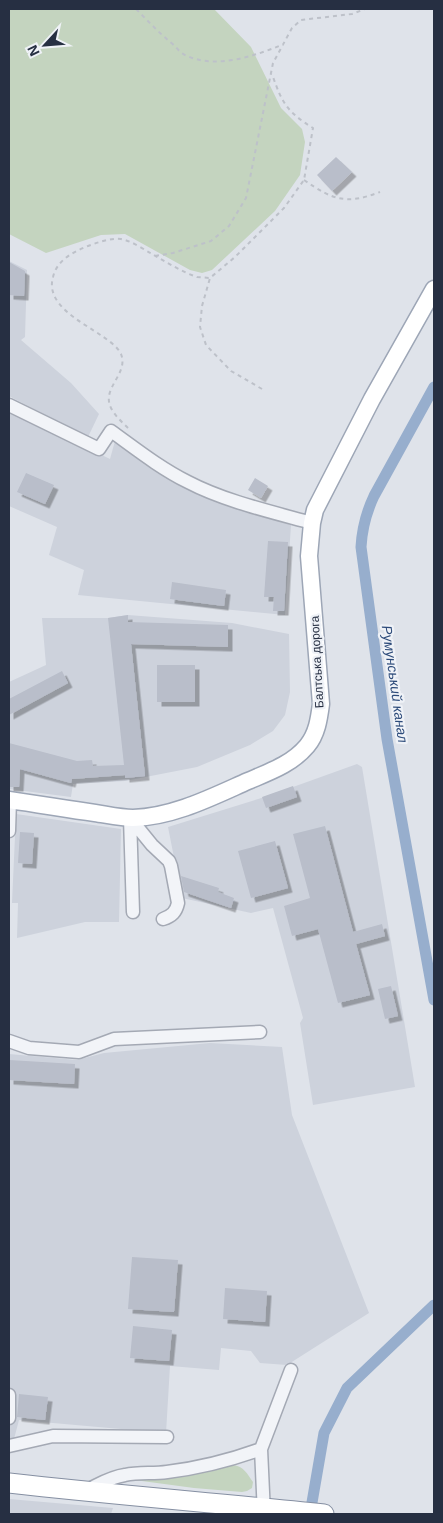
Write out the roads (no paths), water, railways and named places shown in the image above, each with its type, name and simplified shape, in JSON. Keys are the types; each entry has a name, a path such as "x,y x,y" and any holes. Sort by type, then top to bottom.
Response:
{"highway":[{"path":"9,1483 264,1511 286,1510 324,1514"}],"main road":[{"name":"Балтська дорога","path":"9,800 130,818 156,816 215,796 276,768 297,756 308,745 314,735 321,704 309,556 315,510 372,399 434,289"}],"lane":[{"path":"9,405 100,449 111,431 164,469 188,482 224,497 312,523"},
{"path":"9,800 9,831"},
{"path":"130,818 133,912"},
{"path":"130,818 152,845 169,860 171,866 178,902 177,908 169,917 162,919"},
{"path":"9,1041 29,1048 79,1052 114,1039 260,1032"},
{"path":"264,1511 261,1449 291,1370"},
{"path":"9,1395 9,1418"},
{"path":"9,1446 53,1436 167,1437"},
{"path":"84,1492 110,1479 125,1475 186,1469 239,1457 261,1449"}],"waterway":[{"name":"Румунський канал","path":"434,387 374,496 365,521 361,547 387,739 434,1000"},
{"name":"Румунський канал","path":"310,1514 324,1433 347,1388 434,1305"}]}
